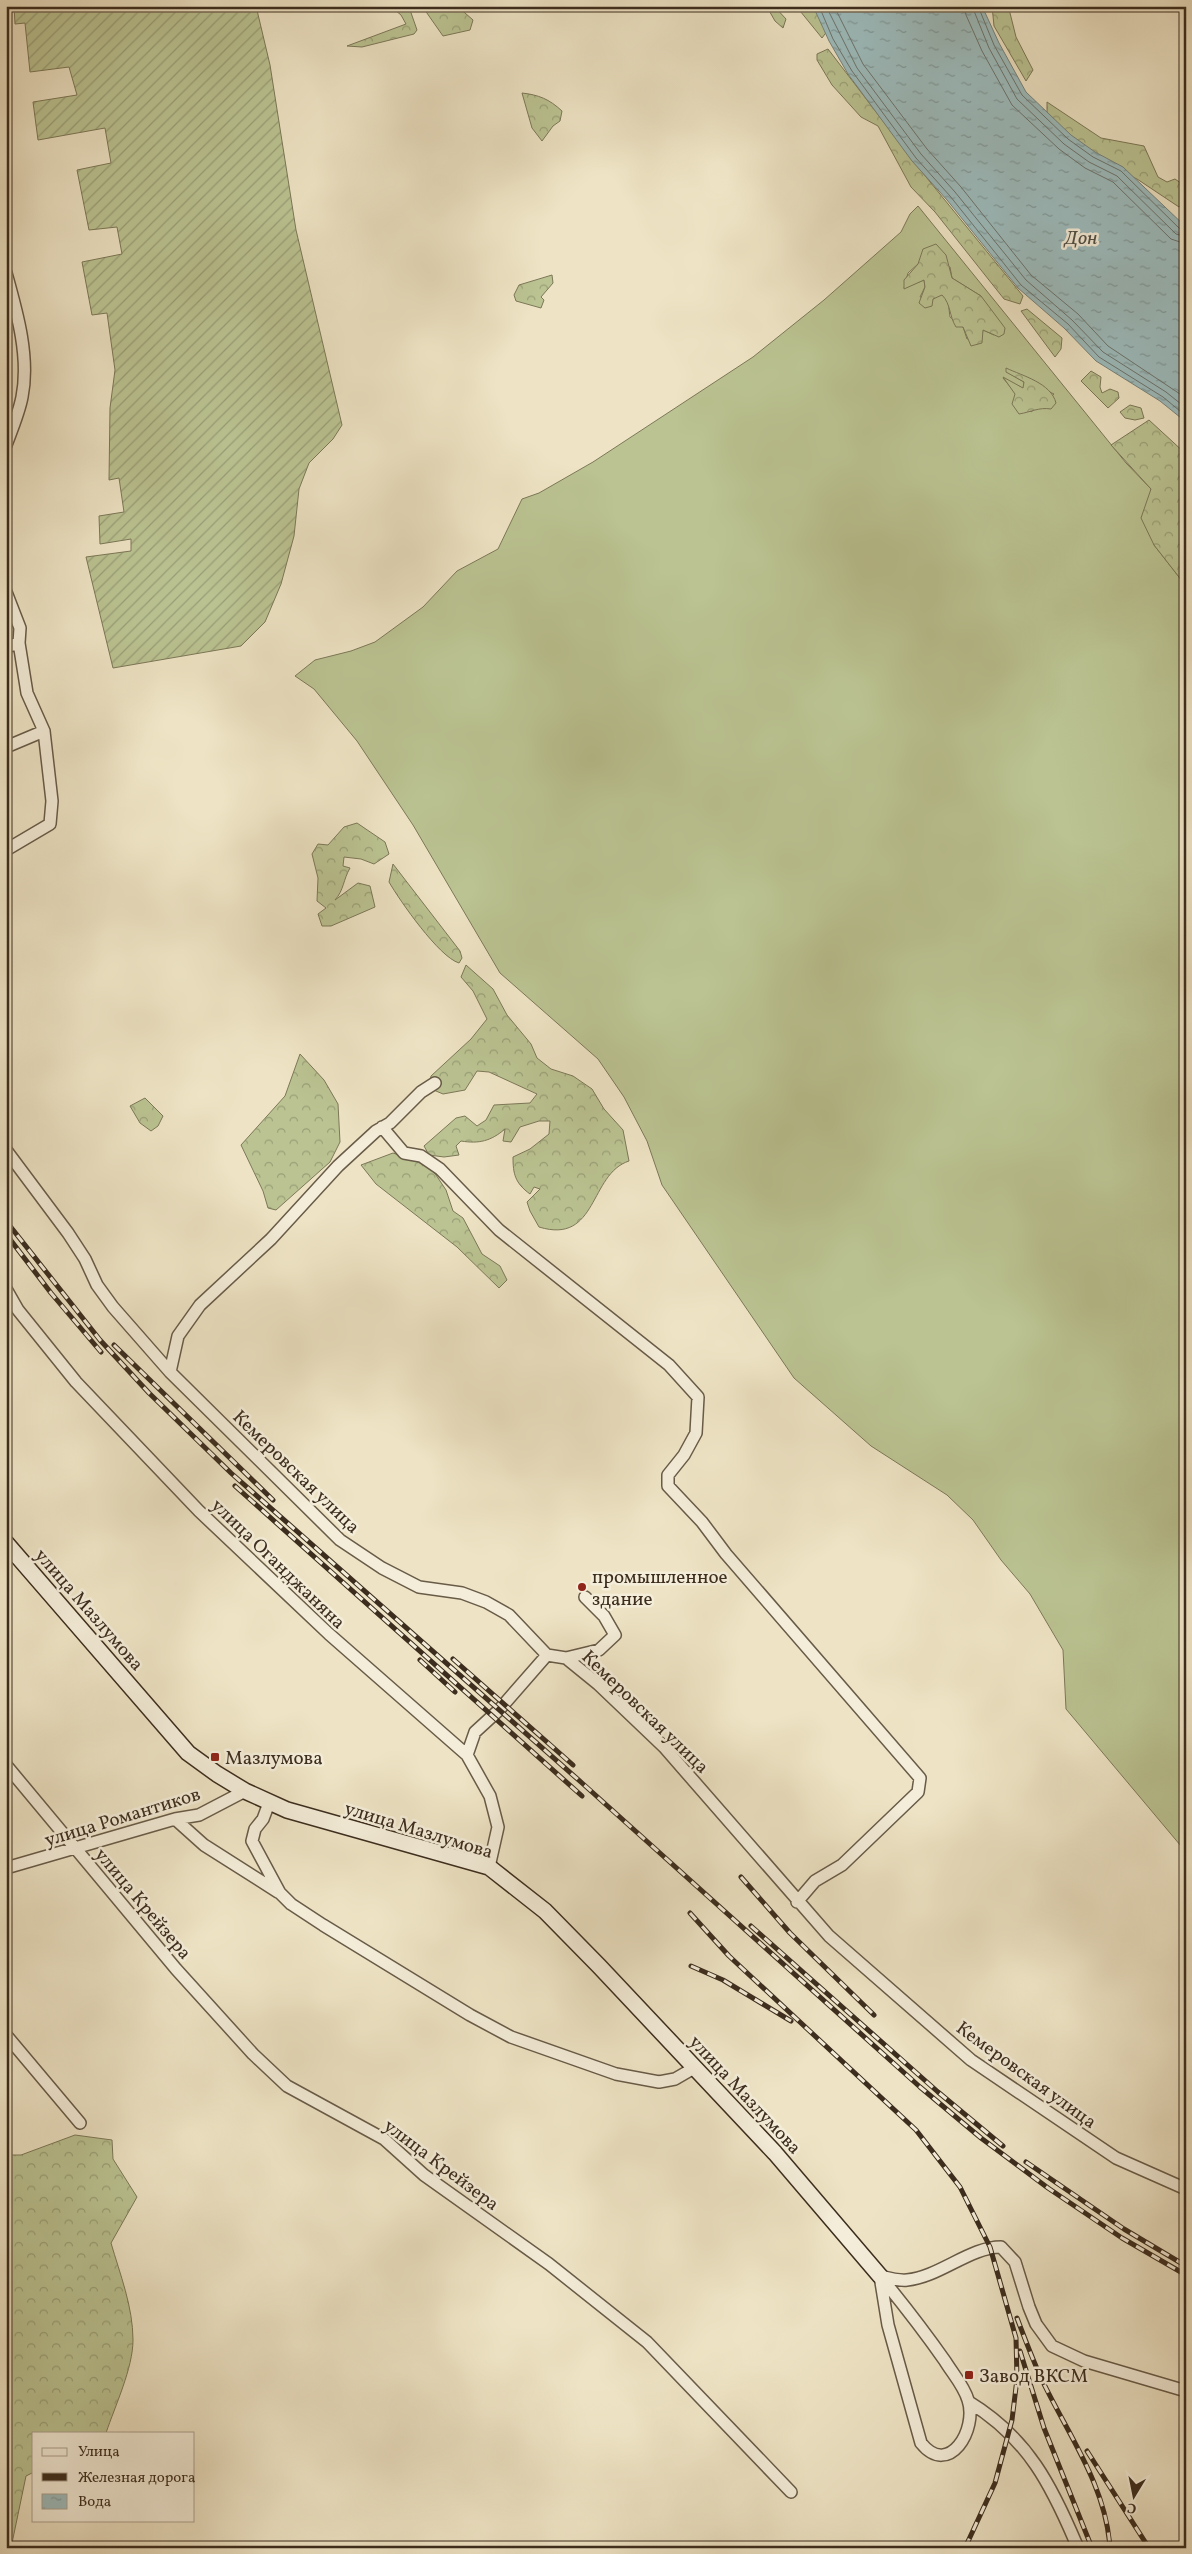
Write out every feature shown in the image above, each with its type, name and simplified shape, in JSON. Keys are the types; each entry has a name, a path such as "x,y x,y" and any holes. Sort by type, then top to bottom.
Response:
{"street":[{"path":"6,273 17,312 24,371 20,404 6,445"},
{"path":"6,592 20,628 19,642 27,693 44,732 52,801 50,824 6,850"},
{"path":"6,647 19,642"},
{"path":"6,747 44,732"},
{"path":"170,1372 178,1336 200,1305 271,1239 338,1166 422,1092 435,1083"},
{"path":"382,1128 404,1153 420,1156 440,1169 499,1230 669,1365 698,1397 696,1433 684,1455 668,1476 668,1486 702,1522 726,1554 920,1778 918,1792 842,1865 815,1881 798,1902"},
{"name":"Кемеровская улица","path":"6,1150 68,1233 97,1284 113,1307 170,1372 340,1540 382,1568 419,1587 462,1593 486,1602 509,1615 547,1655 566,1658 598,1684 664,1748 829,1936 971,2060 1116,2158 1186,2189"},
{"name":"улица Оганджаняна","path":"6,1289 18,1310 76,1382 199,1511 329,1634 467,1756 490,1796 498,1827 489,1867"},
{"name":"улица Мазлумова","path":"6,1543 188,1753 217,1774 268,1803 360,1832 489,1867 545,1911 775,2153 880,2276"},
{"path":"566,1658 599,1650 615,1635 604,1616 585,1597"},
{"path":"467,1756 475,1732 497,1712 547,1655"},
{"name":"улица Крейзера","path":"6,1765 176,1970 253,2054 287,2086 384,2139 424,2175 549,2264 648,2342 791,2492"},
{"name":"улица Романтиков","path":"6,1868 176,1819 199,1815 245,1791"},
{"path":"268,1803 263,1819 255,1830 252,1841 280,1893"},
{"path":"176,1819 204,1845 280,1893 291,1904 388,1965 511,2037 599,2069 659,2082 675,2079 694,2068"},
{"path":"6,2035 80,2123"},
{"path":"880,2276 906,2280 948,2266 990,2247 1001,2247 1015,2262 1036,2324 1052,2346 1084,2361 1186,2390"},
{"path":"880,2276 917,2320 963,2388 969,2402 971,2419 964,2436 952,2453 940,2457 929,2453 921,2443 888,2325 880,2276"},
{"path":"969,2402 1008,2430 1026,2451 1049,2485 1078,2548"}],"green space":[{"path":"14,6 256,6 270,65 296,230 342,425 333,439 309,463 299,489 294,536 281,584 265,622 241,646 113,668 86,557 131,551 131,539 100,544 99,516 124,512 119,478 109,480 110,408 115,370 107,313 92,315 82,262 122,254 117,227 89,230 77,170 111,163 105,128 38,140 33,102 77,95 69,67 30,72 25,23 15,24"},
{"path":"390,6 409,7 417,30 414,34 362,47 347,46 406,24 401,15"},
{"path":"422,6 457,6 473,20 470,30 443,36"},
{"path":"774,6 786,19 783,28 775,21 767,7"},
{"path":"796,6 816,6 828,30 822,38"},
{"path":"992,6 1006,6 1009,9 1016,37 1033,70 1026,81 994,26"},
{"path":"828,49 922,172 1023,296 1020,304 1004,299 935,212 911,187 878,126 861,117 832,85 817,60 817,54"},
{"path":"522,93 544,98 562,111 560,121 553,126 542,141 532,128"},
{"path":"1047,102 1101,138 1144,146 1158,177 1167,182 1175,179 1185,186 1186,202 1179,207 1137,179 1107,165 1047,117"},
{"path":"918,206 1126,463 1151,489 1154,545 1186,586 1186,1852 1066,1709 1063,1650 1030,1594 1001,1560 973,1520 947,1495 871,1446 794,1378 662,1185 647,1141 624,1097 598,1059 500,973 413,825 357,741 314,689 295,676 315,660 351,651 375,642 423,607 457,571 498,549 522,499 539,493 593,462 753,357 824,300 901,232 910,214","holes":["918,264 950,267 952,278 981,296 994,335 983,330 982,335 967,339 963,327 950,317 948,301 942,294 933,299 920,297 925,287 924,280 904,288 908,273","1007,372 1054,394 1031,412 1003,378 1024,389 1024,382"]},
{"path":"936,244 946,255 952,278 981,296 1005,328 1004,334 999,337 983,330 982,343 971,346 963,327 956,327 947,302 942,295 933,299 932,306 925,308 919,303 925,287 924,280 904,289 904,280 918,264 923,249"},
{"path":"552,275 553,283 541,297 544,300 541,308 516,301 514,295 519,285"},
{"path":"1027,309 1062,338 1061,349 1055,357 1021,311"},
{"path":"1006,368 1042,385 1053,396 1056,403 1051,409 1039,409 1019,414 1012,404 1015,394 1003,377 1023,388 1024,382 1006,372"},
{"path":"1091,371 1101,377 1100,387 1102,393 1110,389 1118,392 1119,398 1108,408 1081,381"},
{"path":"1130,405 1141,408 1144,418 1135,420 1125,418 1120,412"},
{"path":"1149,420 1186,454 1186,586 1154,545 1141,518 1151,489 1111,445"},
{"path":"357,823 385,842 389,854 374,864 361,859 344,857 343,866 350,868 335,900 358,883 370,886 375,907 331,926 322,926 318,914 326,908 317,901 318,878 312,854 318,844 328,845 344,827"},
{"path":"393,864 460,951 462,958 459,963 451,959 431,940 402,902 389,882"},
{"path":"466,965 493,989 507,1015 531,1044 537,1058 551,1069 573,1076 592,1089 604,1109 623,1130 629,1161 616,1168 606,1179 591,1206 583,1217 572,1226 558,1230 539,1227 527,1202 540,1189 534,1187 530,1194 521,1186 514,1173 513,1157 530,1149 549,1134 550,1121 539,1121 520,1127 511,1142 503,1141 505,1129 484,1141 461,1141 456,1146 459,1155 444,1157 429,1155 424,1146 456,1118 465,1116 477,1126 486,1120 494,1105 530,1103 537,1094 489,1072 477,1071 465,1090 443,1094 429,1088 431,1076 471,1039 487,1019 473,991 461,977"},
{"path":"300,1054 324,1080 338,1104 340,1142 330,1162 276,1210 268,1208 263,1191 241,1145 285,1096"},
{"path":"145,1098 163,1116 158,1126 151,1131 140,1123 130,1106"},
{"path":"393,1153 430,1166 446,1190 453,1211 463,1218 482,1254 500,1266 507,1280 499,1288 457,1247 376,1184 361,1165"},
{"path":"75,2135 112,2140 113,2159 137,2197 111,2243 131,2315 133,2340 127,2375 106,2432 32,2432 32,2473 26,2476 11,2548 6,2548 6,2155 21,2155"}],"water":[{"name":"Дон","path":"813,6 982,6 999,43 1026,92 1071,135 1095,152 1123,167 1186,227 1186,422 1160,401 1096,361 1064,328 1018,288 947,200 912,161 848,74 829,41"}],"railway":[{"path":"6,1221 100,1340 149,1393 231,1473 582,1783 920,2087 981,2138 1048,2188 1122,2238 1186,2275"},
{"path":"6,1234 51,1293 101,1352"},
{"path":"114,1345 273,1500"},
{"path":"235,1486 582,1796"},
{"path":"453,1659 573,1765"},
{"path":"420,1660 455,1692"},
{"path":"741,1877 790,1933 874,2015"},
{"path":"690,1913 729,1956 916,2130 960,2187 990,2247 1016,2338 1017,2379 1012,2420 995,2483 965,2548"},
{"path":"751,1926 938,2092 1003,2146"},
{"path":"691,1966 723,1980 791,2021"},
{"path":"1026,2162 1124,2229 1186,2266"},
{"path":"1017,2318 1043,2382 1094,2482 1102,2504 1110,2548"},
{"path":"1020,2351 1044,2428 1092,2548"},
{"path":"1087,2451 1149,2548"}],"place":[{"name":"промышленное здание","path":"582,1587"},
{"name":"Мазлумова","path":"215,1757"},
{"name":"Завод ВКСМ","path":"969,2375"}]}
